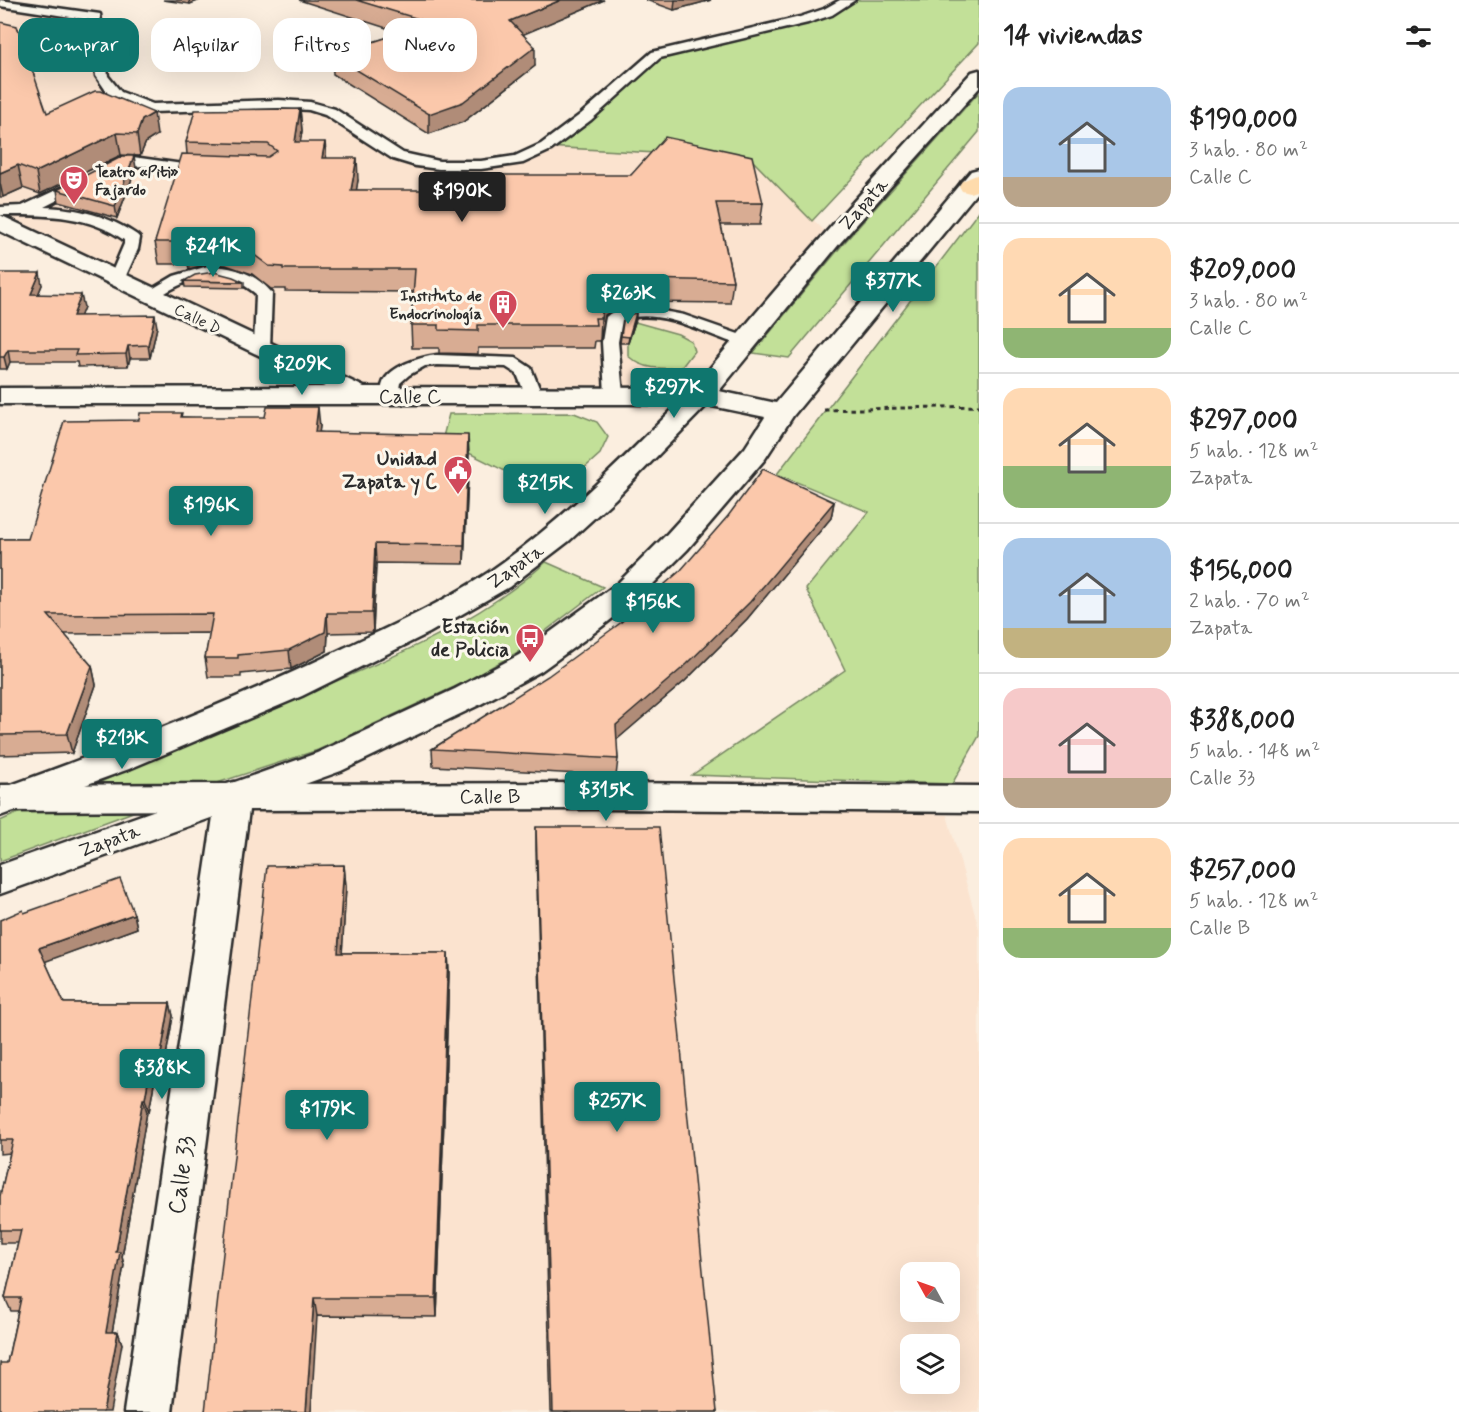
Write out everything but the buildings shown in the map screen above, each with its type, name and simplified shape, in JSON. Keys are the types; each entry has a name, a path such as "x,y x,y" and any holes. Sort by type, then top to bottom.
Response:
{"main road":[{"name":"Zapata","path":"4,800 117,760 290,688 418,626 498,580 559,534 605,493 701,396 744,341 832,238 979,76"},
{"name":"Zapata","path":"0,880 329,762 467,698 530,663 580,628 629,590 676,543 755,453 782,412 976,181"},
{"name":"Calle D","path":"0,222 291,362 378,396"},
{"path":"264,395 283,384 289,376 291,362"},
{"name":"Calle C","path":"0,396 569,396 614,394 701,396 782,412"},
{"path":"569,396 610,403 634,413 644,424 648,436 648,450"},
{"name":"Calle B","path":"4,800 234,795 979,800"},
{"name":"Calle 33","path":"148,1412 234,795"}],"lane":[{"path":"0,2 96,17 102,76 116,96 152,108 279,104 310,106 330,112 398,156 416,162 439,165 481,165 518,160 546,147 586,117 656,55 804,20 828,12 849,0"},
{"path":"26,210 122,161 161,163 190,171 213,171"},
{"path":"0,211 65,213 101,222 124,231 132,238 133,249 119,268 117,279"},
{"path":"150,295 180,277 205,272 236,272 264,292 262,348"},
{"path":"614,394 610,342 614,317 624,311 644,312 682,320 744,341"},
{"path":"378,396 403,371 421,362 437,360 510,362 525,372 533,395"}],"path":[{"path":"866,408 979,406"}],"shaded area":[{"path":"0,2 96,17 18,18 18,72 102,72 116,96 152,108 310,106 398,156 439,165 518,160 546,147 750,158 832,238 701,396 348,389 0,222"},
{"path":"234,795 600,796 947,815 979,929 979,1412 148,1412"}],"green space":[{"path":"846,0 979,0 979,43 812,221 750,158 546,147 656,55 828,12"},
{"path":"979,92 979,132 789,358 753,353 843,244"},
{"path":"979,211 979,736 952,784 692,775 845,670 806,589 869,512 777,474"},
{"path":"635,322 678,334 691,341 694,351 681,368 660,368 640,364 628,356 628,343"},
{"path":"574,413 597,422 608,437 600,454 571,480 525,481 469,453 439,452 449,414"},
{"path":"546,562 603,587 518,652 465,682 318,750 211,785 89,787 420,644 486,607 517,586"},
{"path":"31,807 144,808 0,861 0,821"}],"place":[{"name":"Teatro «Piti» Fajardo","path":"74,206"},
{"name":"Instituto de Endocrinología","path":"503,330"},
{"name":"Unidad Zapata y C","path":"458,496"},
{"name":"Estación de Policia","path":"530,664"}]}
